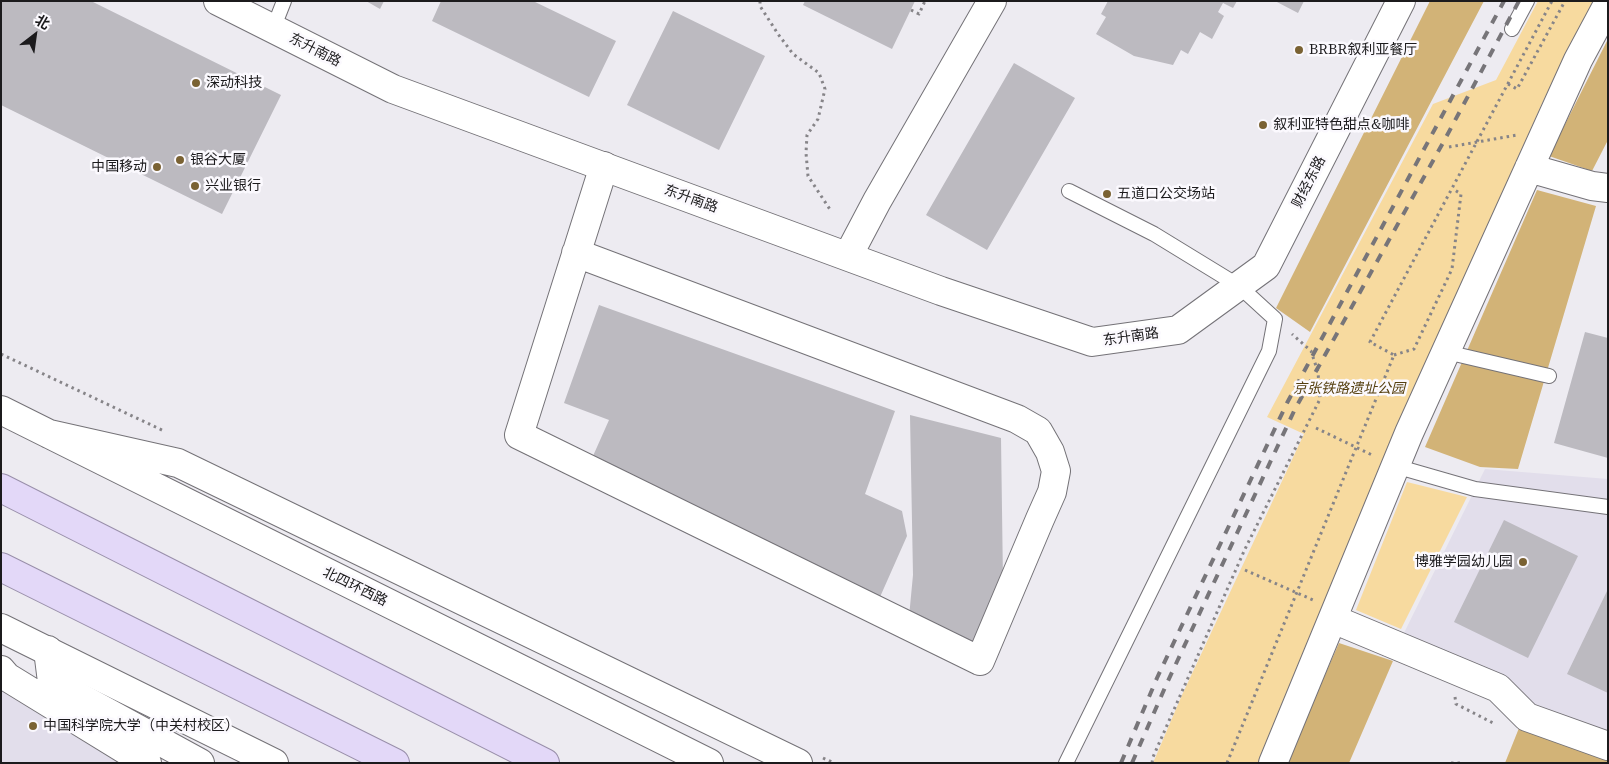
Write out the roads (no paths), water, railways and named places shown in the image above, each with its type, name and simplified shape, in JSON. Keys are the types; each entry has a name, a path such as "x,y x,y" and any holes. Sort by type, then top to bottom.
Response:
{"highway":[{"path":"1,488 546,763"},
{"path":"1,567 395,763"}],"street":[{"name":"东升南路","path":"218,1 393,89 941,291 1092,342 1178,330"},
{"path":"848,256 877,201 992,1"},
{"name":"财经东路","path":"1178,330 1266,266 1400,1"},
{"path":"1273,763 1395,466 1578,60 1608,4"},
{"path":"576,253 1017,419 1038,431 1050,452 1056,471 1052,492 980,661 518,435 576,253 604,166"},
{"path":"1529,168 1592,186 1608,188"},
{"name":"北四环西路","path":"1,410 709,763"},
{"path":"49,434 178,463 798,763"},
{"path":"1335,615 1498,688 1527,717 1608,746"},
{"path":"1,628 274,763"},
{"path":"48,650 52,682 200,763"},
{"path":"1,670 7,677 147,763"}],"lane":[{"path":"273,29 284,1"},
{"path":"1512,29 1527,1"},
{"path":"1066,763 1269,351 1275,319 1239,286 1154,234 1069,191"},
{"path":"1446,352 1549,376"},
{"path":"1395,466 1475,489 1608,507"}],"railway":[{"path":"1121,763 1157,678 1287,403 1504,1"},
{"path":"1132,763 1167,683 1295,409 1444,141 1519,1"}],"place":[{"name":"BRBR叙利亚餐厅","path":"1299,50"},
{"name":"深动科技","path":"196,83"},
{"name":"叙利亚特色甜点&咖啡","path":"1263,125"},
{"name":"银谷大厦","path":"180,160"},
{"name":"中国移动","path":"157,167"},
{"name":"兴业银行","path":"195,186"},
{"name":"五道口公交场站","path":"1107,194"},
{"name":"博雅学园幼儿园","path":"1523,562"},
{"name":"中国科学院大学（中关村校区）","path":"33,726"}],"park label":[{"name":"京张铁路遗址公园","path":"1349,389"}]}
